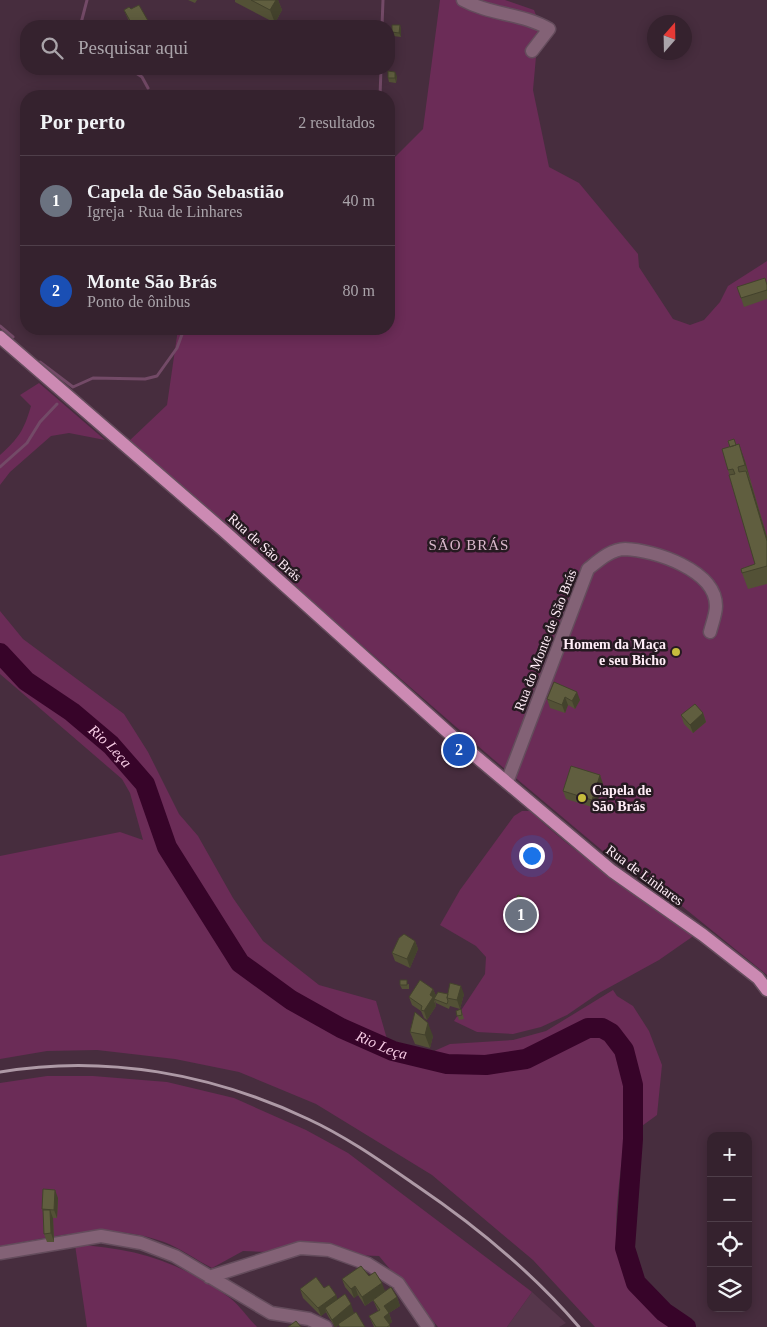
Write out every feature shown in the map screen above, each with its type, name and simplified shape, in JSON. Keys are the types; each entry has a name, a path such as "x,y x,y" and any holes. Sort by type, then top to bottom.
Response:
{"main road":[{"name":"Rua de São Brás","path":"0,337 224,531 461,744 507,782"},
{"name":"Rua de Linhares","path":"507,782 612,872 704,935 758,978 767,990"}],"street":[{"path":"463,0 500,14 518,16 535,21 549,29 532,51"},
{"name":"Rua do Monte de São Brás","path":"507,782 588,569 604,556 623,549 671,560 696,572 710,585 716,605 710,632"},
{"path":"0,1253 101,1236 149,1246 175,1256 271,1313 309,1319 326,1327"},
{"path":"209,1277 300,1248 328,1250 368,1264 398,1283 428,1327"}],"shaded area":[{"path":"440,0 505,0 534,10 539,23 533,90 549,167 579,183 638,254 639,267 673,319 690,325 704,320 720,302 728,286 767,261 767,975 667,894 604,852 493,759 128,442 167,405 177,335 395,335 395,157 423,129"},
{"path":"39,383 105,440 69,433 51,436 10,472 0,485 0,455 20,433 31,406 20,395"},
{"path":"0,611 23,639 124,714 148,752 179,814 198,836 233,898 263,941 319,985 376,1001 387,1039 432,1052 450,1044 513,1040 546,1031 613,990 617,996 633,1006 649,1031 662,1065 657,1115 624,1139 616,1221 618,1253 625,1276 636,1293 660,1315 677,1327 595,1327 533,1260 432,1175 316,1104 239,1072 175,1059 97,1050 47,1051 0,1059 0,856 120,832 143,840 130,793 122,779 0,674"},
{"path":"522,811 530,811 588,860 692,933 692,937 659,960 599,993 567,1015 541,1027 513,1034 477,1032 454,1021 485,974 486,957 476,946 440,925 460,890 514,816"},
{"path":"47,1076 93,1076 167,1082 234,1098 306,1130 348,1153 532,1292 507,1327 438,1327 379,1256 243,1251 212,1268 164,1242 123,1232 103,1231 82,1232 0,1246 0,1083"},
{"path":"75,1245 97,1246 138,1253 176,1266 230,1298 257,1327 87,1327"},
{"path":"532,1292 566,1323 559,1327 507,1327"}],"building":[{"path":"251,0 276,0 270,10"},
{"path":"139,5 148,20 130,20 124,10 129,7 131,9"},
{"path":"395,25 400,25 399,33 395,32"},
{"path":"388,75 395,75 395,78 388,78"},
{"path":"765,278 767,290 741,298 737,287"},
{"path":"734,439 736,445 730,447 728,441"},
{"path":"739,444 745,465 738,467 739,472 746,471 767,541 767,566 742,573 741,569 755,564 729,475 735,474 733,469 728,470 722,449"},
{"path":"554,682 577,692 572,701 565,697 562,705 547,699"},
{"path":"695,704 703,713 690,725 681,715"},
{"path":"571,766 600,775 592,800 563,791"},
{"path":"518,895 528,900 518,922 507,917"},
{"path":"404,934 415,941 407,959 392,953 399,938"},
{"path":"400,980 407,980 407,985 400,985"},
{"path":"420,980 433,989 430,995 433,997 424,1011 421,1010 422,1006 409,997"},
{"path":"450,983 461,986 457,1000 447,998"},
{"path":"438,992 448,994 447,1004 434,999"},
{"path":"461,1009 462,1015 457,1016 456,1011"},
{"path":"415,1012 428,1023 425,1035 410,1032"},
{"path":"43,1189 55,1190 54,1210 42,1209"},
{"path":"43,1210 50,1210 51,1233 44,1234"},
{"path":"361,1266 369,1276 375,1272 382,1283 362,1297 355,1286 351,1289 342,1279"},
{"path":"316,1277 324,1288 329,1285 336,1295 318,1308 300,1289"},
{"path":"391,1287 397,1297 384,1306 389,1313 384,1317 390,1325 387,1327 376,1327 369,1316 380,1310 373,1300"},
{"path":"345,1294 351,1304 332,1320 325,1308"},
{"path":"356,1312 365,1327 340,1327 338,1324"},
{"path":"296,1321 301,1327 288,1327"}],"waterway":[{"path":"82,20 87,0"},
{"path":"382,20 383,0"},
{"path":"139,75 148,88"},
{"path":"380,90 381,75"},
{"path":"0,326 13,337"},
{"path":"40,362 73,387 93,378 145,379 157,376 177,348 182,335"},
{"path":"0,467 27,443 40,422 57,404"},
{"name":"Rio Leça","path":"0,653 26,681 72,712 111,745 145,784 167,847 240,963 291,1000 341,1028 393,1051 447,1064 486,1065 526,1059 588,1028 602,1028 611,1033 624,1050 633,1085 633,1139 625,1248 636,1283 664,1312 686,1327"}],"railway":[{"path":"0,1072 39,1067 79,1065 119,1067 158,1072 196,1080 235,1090 272,1103 308,1119 364,1150 461,1217 523,1269 579,1327"}],"place":[{"name":"Homem da Maça e seu Bicho","path":"676,652"},
{"name":"Monte São Brás","path":"459,750"},
{"name":"Capela de São Brás","path":"582,798"},
{"name":"Capela de São Sebastião","path":"521,915"}],"district":[{"name":"SÃO BRÁS","path":"469,545"}]}
